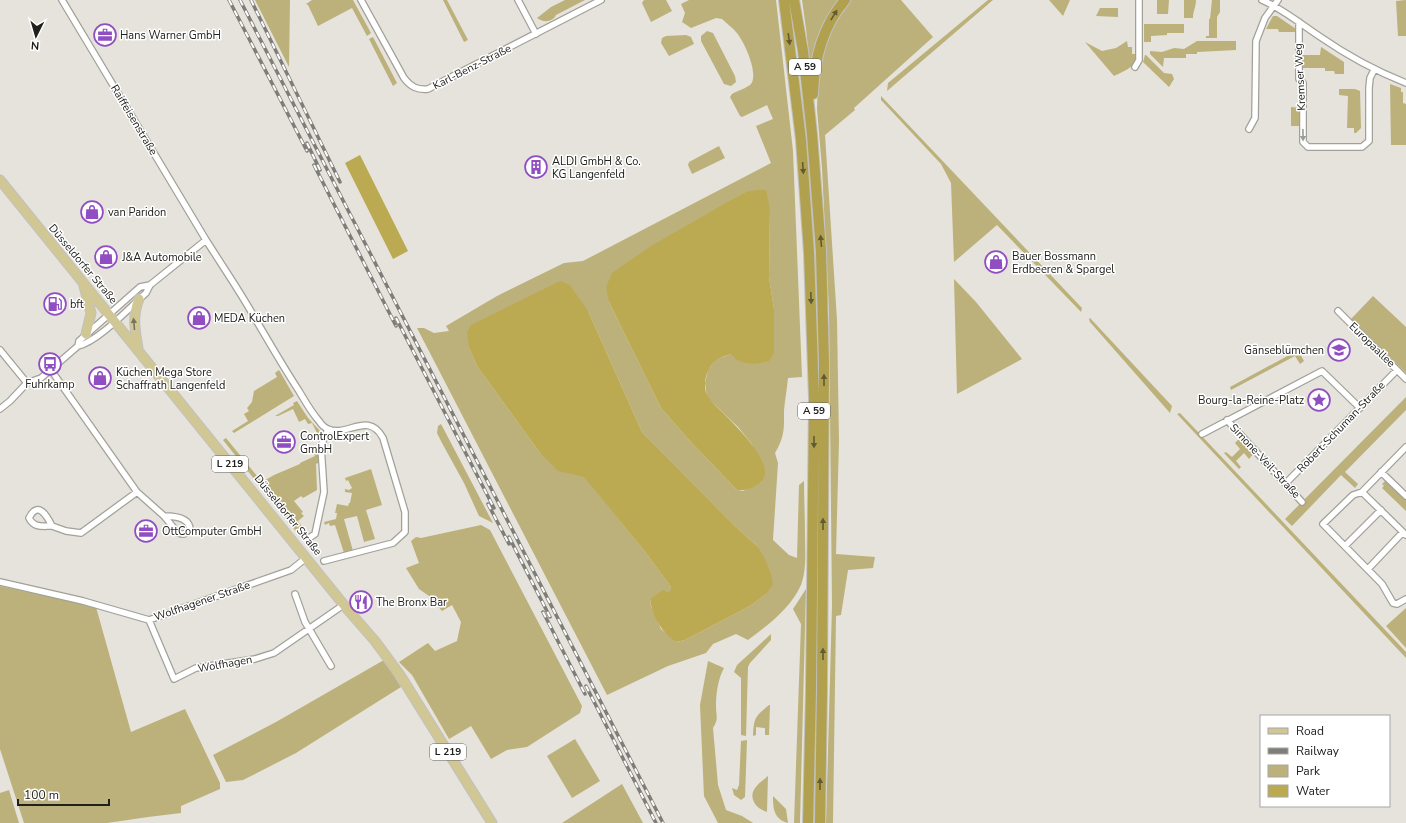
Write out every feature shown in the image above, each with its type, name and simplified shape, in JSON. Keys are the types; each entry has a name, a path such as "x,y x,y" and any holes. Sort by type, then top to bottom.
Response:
{"highway":[{"name":"A 59","path":"784,0 801,140 809,253 814,398 808,823"},
{"name":"A 59","path":"794,0 803,51 812,134 821,251 824,364 820,823"},
{"path":"812,134 814,73 818,56 822,40 830,22 845,0"}],"main road":[{"name":"Düsseldorfer Straße","path":"0,180 375,641 400,675 492,823"},
{"path":"84,283 91,313 86,334"},
{"path":"138,350 134,317 139,299"}],"street":[{"name":"Raiffeisenstraße","path":"62,0 312,413 328,429"},
{"name":"Karl-Benz-Straße","path":"361,0 404,78 409,85 419,90 428,89 600,0"},
{"path":"518,0 536,34"},
{"path":"1135,67 1139,60 1139,0"},
{"path":"1262,0 1299,22 1347,55 1374,70 1406,83"},
{"path":"1249,130 1254,118 1256,41 1265,18 1278,0"},
{"name":"Kremser Weg","path":"1299,22 1299,79 1303,82 1302,142 1308,148 1362,147 1369,142 1369,88 1370,78 1374,70"},
{"path":"78,346 79,341 86,334 139,299 146,293 150,285 206,240"},
{"path":"0,409 27,383 41,378 78,346 84,345 112,318 140,287 150,285"},
{"name":"Europaallee","path":"1338,311 1406,379"},
{"path":"0,350 27,383"},
{"path":"51,370 137,492 164,516 178,532 182,534 187,533 190,530 188,521 175,517 164,516"},
{"name":"Robert-Schuman-Straße","path":"1286,483 1397,370"},
{"path":"1202,434 1322,371 1360,408"},
{"name":"Simone-Veil-Straße","path":"1227,420 1302,502"},
{"path":"309,538 315,534 324,492 321,446 328,429 337,431 361,424 375,428 380,434 406,512 405,532 393,543 324,561"},
{"path":"1406,447 1362,492 1353,494 1324,524 1382,584 1391,601 1395,604 1406,599"},
{"path":"1400,452 1406,458"},
{"path":"1381,472 1406,496"},
{"path":"52,526 66,531 81,533 137,492"},
{"path":"1362,492 1405,534 1368,569"},
{"path":"1345,546 1380,510"},
{"name":"Wolfhagener Straße","path":"0,582 83,601 149,620 291,570 306,558"},
{"path":"295,594 305,622 331,666"},
{"name":"Wolfhagen","path":"149,620 174,679 196,668 255,659 274,653 339,608"}],"green space":[{"path":"255,0 290,0 289,67"},
{"path":"312,0 353,0 371,33 367,36 352,8 318,26 308,5 306,4"},
{"path":"443,0 447,0 468,40 464,42"},
{"path":"565,0 585,0 556,15 553,19 548,21 542,21 537,18 551,7"},
{"path":"644,0 666,0 672,11 651,22 642,3"},
{"path":"689,0 776,0 793,151 802,377 788,378 783,432 781,442 775,453 778,463 773,540 789,555 797,558 799,485 804,481 805,566 801,585 791,602 778,616 748,640 736,634 713,644 706,653 668,666 607,695 417,328 424,328 434,333 449,331 446,326 497,296 564,263 583,261 771,163 756,126 773,119 767,105 742,117 740,116 730,97 732,94 751,84 753,79 750,57 743,42 734,30 722,19 716,18 691,28 682,22 685,13 681,4","holes":["745,192 770,209 769,277 774,309 774,353 731,354 715,360 708,370 705,383 707,397 738,427 751,443 760,459 761,482 743,491 737,490 689,440 661,408 609,302 727,203","588,311 642,432 738,529 757,546 766,594 750,606 685,640 676,642 661,629 651,606 650,599 672,590 643,549 584,476 540,453 477,366 469,348"]},
{"path":"802,0 841,0 811,73 806,29"},
{"path":"851,0 901,0 933,37 854,108 855,110 825,135 837,320 839,441 836,554 875,557 873,568 848,570 841,615 836,616 833,823 826,823 832,606 829,312 822,168 817,109 818,80 821,62 827,42 835,24"},
{"path":"988,0 993,0 887,91 888,83"},
{"path":"1049,0 1070,0 1063,16"},
{"path":"1157,0 1169,0 1168,14 1157,14"},
{"path":"1184,0 1196,0 1193,18 1184,18"},
{"path":"1212,0 1220,0 1220,12 1217,17 1217,38 1206,38 1206,36 1209,36 1209,19"},
{"path":"1406,0 1406,36 1398,36 1396,1"},
{"path":"1100,8 1118,8 1118,17 1096,16"},
{"path":"1273,16 1277,16 1296,29 1296,32 1279,32 1278,29 1266,29"},
{"path":"1144,24 1184,24 1184,33 1167,33 1167,35 1151,36 1151,42 1144,42"},
{"path":"707,31 713,33 735,76 736,82 731,86 724,84 701,41 701,36"},
{"path":"686,35 691,37 694,44 669,56 661,43 662,38 666,36"},
{"path":"373,37 397,83 393,86 369,39"},
{"path":"1127,41 1128,47 1132,47 1132,54 1137,54 1135,62 1126,70 1114,76 1085,42 1102,51 1116,48"},
{"path":"1197,41 1236,41 1236,50 1197,52 1197,54 1186,54 1186,58 1164,58 1163,67 1150,54 1150,51 1162,52 1174,48 1184,49"},
{"path":"1321,47 1344,62 1344,74 1335,74 1334,71 1325,71 1325,68 1302,68 1302,55 1320,55"},
{"path":"1145,55 1164,73 1172,74 1174,79 1169,87 1143,62"},
{"path":"1390,84 1401,88 1401,92 1403,92 1403,103 1406,104 1406,145 1391,145"},
{"path":"1339,89 1355,89 1360,91 1361,128 1356,133 1354,133 1354,128 1347,128 1348,96 1339,95"},
{"path":"881,96 1082,308 1081,312 997,225 954,262 951,183 941,164 881,100"},
{"path":"1291,107 1300,108 1300,126 1291,126"},
{"path":"719,146 725,158 692,174 688,165 689,162"},
{"path":"954,279 976,302 1022,359 957,394"},
{"path":"1373,296 1406,327 1406,373 1351,319"},
{"path":"1090,318 1172,406 1170,413 1090,322"},
{"path":"1306,346 1308,350 1300,354 1304,361 1300,364 1295,356 1231,390 1230,387"},
{"path":"279,370 294,396 234,433 232,431 248,421 244,414 249,411 247,408 252,402 254,391 277,377 275,373"},
{"path":"1406,397 1406,410 1345,472 1358,484 1355,488 1341,475 1292,526 1285,519"},
{"path":"297,401 308,418 321,432 320,439 312,423 308,424 305,419 299,422 293,409 275,416 294,405 293,403"},
{"path":"1180,413 1406,652 1406,658 1177,414"},
{"path":"441,424 493,523 479,516 464,483 437,433 438,426"},
{"path":"226,438 262,482 315,456 311,448 313,447 315,452 319,452 320,462 316,464 317,490 303,498 301,496 294,501 303,512 301,513 304,516 298,521 304,529 298,534 223,440"},
{"path":"1241,439 1254,453 1249,459 1244,453 1236,461 1241,467 1239,469 1224,453 1226,452 1232,457 1240,449 1235,443"},
{"path":"371,469 382,505 366,510 375,539 364,542 357,516 344,519 353,551 344,553 335,525 330,526 329,523 325,525 324,522 336,519 337,513 335,513 337,504 348,506 350,503 352,493 345,492 345,489 349,490 352,488 348,480 346,481 345,478"},
{"path":"1387,479 1406,498 1406,511 1382,488 1384,486 1382,484"},
{"path":"481,525 490,530 582,706 580,713 527,747 507,750 491,759 471,726 449,739 412,675 399,662 428,643 435,651 457,641 461,622 452,605 442,611 429,596 419,589 406,568 419,563 411,541 416,537 421,538"},
{"path":"0,586 96,607 131,732 185,709 220,783 220,789 181,806 181,813 107,823 24,823 0,749"},
{"path":"806,589 800,823 794,823 801,624 793,609"},
{"path":"1406,608 1406,648 1386,626"},
{"path":"771,634 771,640 748,667 746,736 741,735 741,678 734,672 737,665"},
{"path":"384,660 401,687 296,753 243,780 226,782 213,755 276,722"},
{"path":"708,661 724,668 718,686 716,701 717,720 713,728 718,785 726,810 742,816 753,823 718,823 704,796 700,705"},
{"path":"769,705 769,735 765,735 765,728 756,727 756,735 753,736 756,718"},
{"path":"575,739 600,781 572,798 547,756"},
{"path":"747,740 745,797 741,800 734,795 732,788 737,790 739,785 741,741"},
{"path":"768,776 767,812 761,810 757,806 754,802 753,794 758,784"},
{"path":"622,784 643,823 562,823"},
{"path":"9,790 19,823 0,823 0,793"},
{"path":"773,796 786,809 788,823 780,819 775,813"}],"water":[{"path":"360,155 408,251 393,259 345,163"},
{"path":"766,190 770,209 769,277 774,309 774,353 769,361 754,364 739,361 731,354 720,358 711,365 705,384 705,389 709,398 748,440 758,453 764,466 764,477 757,485 752,488 737,490 689,440 661,408 609,302 606,287 612,273 651,246 745,192"},
{"path":"560,281 570,285 588,311 642,432 738,529 757,546 764,557 771,574 773,584 766,594 750,606 685,640 676,642 666,634 655,618 650,599 663,590 667,592 671,590 671,587 643,549 584,477 558,471 540,453 477,366 469,348 467,332 471,325"}],"railway":[{"path":"229,0 307,151"},
{"path":"240,0 663,823"},
{"path":"251,0 340,182"},
{"path":"307,143 320,170"},
{"path":"314,165 396,326"},
{"path":"396,318 494,508"},
{"path":"488,504 509,544"},
{"path":"509,537 550,617"},
{"path":"543,612 585,694"},
{"path":"586,686 656,823"}],"place":[{"name":"Hans Warner GmbH","path":"105,35"},
{"name":"ALDI GmbH & Co. KG Langenfeld","path":"536,167"},
{"name":"van Paridon","path":"92,212"},
{"name":"J&A Automobile","path":"106,257"},
{"name":"Bauer Bossmann Erdbeeren & Spargel","path":"996,262"},
{"name":"bft","path":"55,304"},
{"name":"MEDA Küchen","path":"199,318"},
{"name":"Gänseblümchen","path":"1339,350"},
{"name":"Fuhrkamp","path":"50,364"},
{"name":"Küchen Mega Store Schaffrath Langenfeld","path":"100,378"},
{"name":"Bourg-la-Reine-Platz","path":"1319,400"},
{"name":"ControlExpert GmbH","path":"284,442"},
{"name":"OttComputer GmbH","path":"146,531"},
{"name":"The Bronx Bar","path":"361,602"}]}
